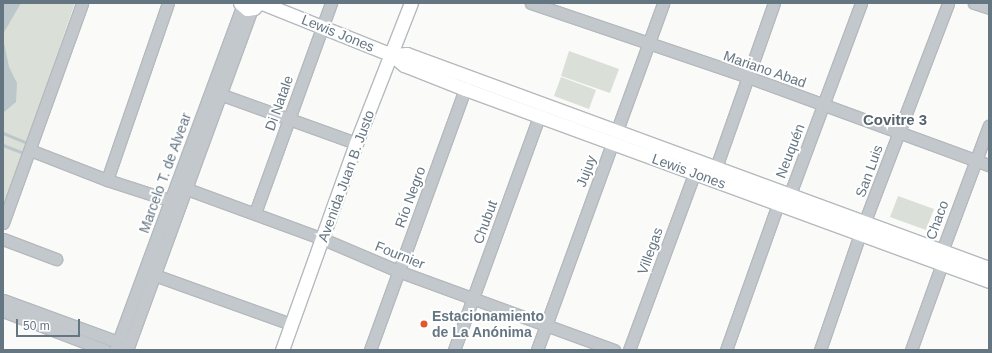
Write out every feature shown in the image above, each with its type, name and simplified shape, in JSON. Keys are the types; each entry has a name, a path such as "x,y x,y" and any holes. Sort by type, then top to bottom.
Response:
{"main road":[{"name":"Avenida Juan B. Justo","path":"282,350 323,239 356,143 411,3"},
{"name":"Lewis Jones","path":"251,5 323,27 392,54 404,65 467,83 714,173 790,194 942,264 989,281"},
{"name":"Lewis Jones","path":"714,173 778,204 942,251 989,268"}],"street":[{"path":"3,223 82,3"},
{"path":"107,180 168,3"},
{"name":"Di Natale","path":"255,213 331,3"},
{"name":"Mariano Abad","path":"531,3 648,45 748,78 989,165"},
{"name":"Jujuy","path":"537,350 663,3"},
{"path":"714,173 774,3"},
{"name":"Neuquén","path":"778,204 790,194 824,106 861,3"},
{"name":"San Luis","path":"820,350 863,228 948,3"},
{"path":"974,3 989,8"},
{"name":"Marcelo T. de Alvear","path":"122,347 216,93 251,5"},
{"name":"Río Negro","path":"370,350 467,83"},
{"path":"216,93 289,121 356,143"},
{"name":"Chubut","path":"454,350 541,110"},
{"name":"Chaco","path":"911,350 942,264 942,251 989,125"},
{"path":"30,150 107,180 176,202"},
{"name":"Villegas","path":"629,350 697,167"},
{"name":"Fournier","path":"181,187 323,239 398,271 614,350"},
{"path":"726,350 778,204"},
{"path":"3,239 56,258"},
{"path":"149,273 291,324"},
{"path":"3,300 122,347"},
{"path":"3,311 105,350"}],"shaded area":[{"path":"3,3 75,3 3,209"},
{"path":"3,3 21,3 3,34"},
{"path":"3,38 9,67 17,83 16,102 4,112 3,118"},
{"path":"569,51 619,69 610,93 561,76"},
{"path":"561,77 596,90 589,109 554,96"},
{"path":"898,196 934,209 926,230 890,217"}],"waterway":[{"path":"3,133 28,143"},
{"path":"3,145 26,154"}],"place":[{"name":"Estacionamiento de La Anónima","path":"424,324"}],"district":[{"name":"Covitre 3","path":"895,120"}]}
